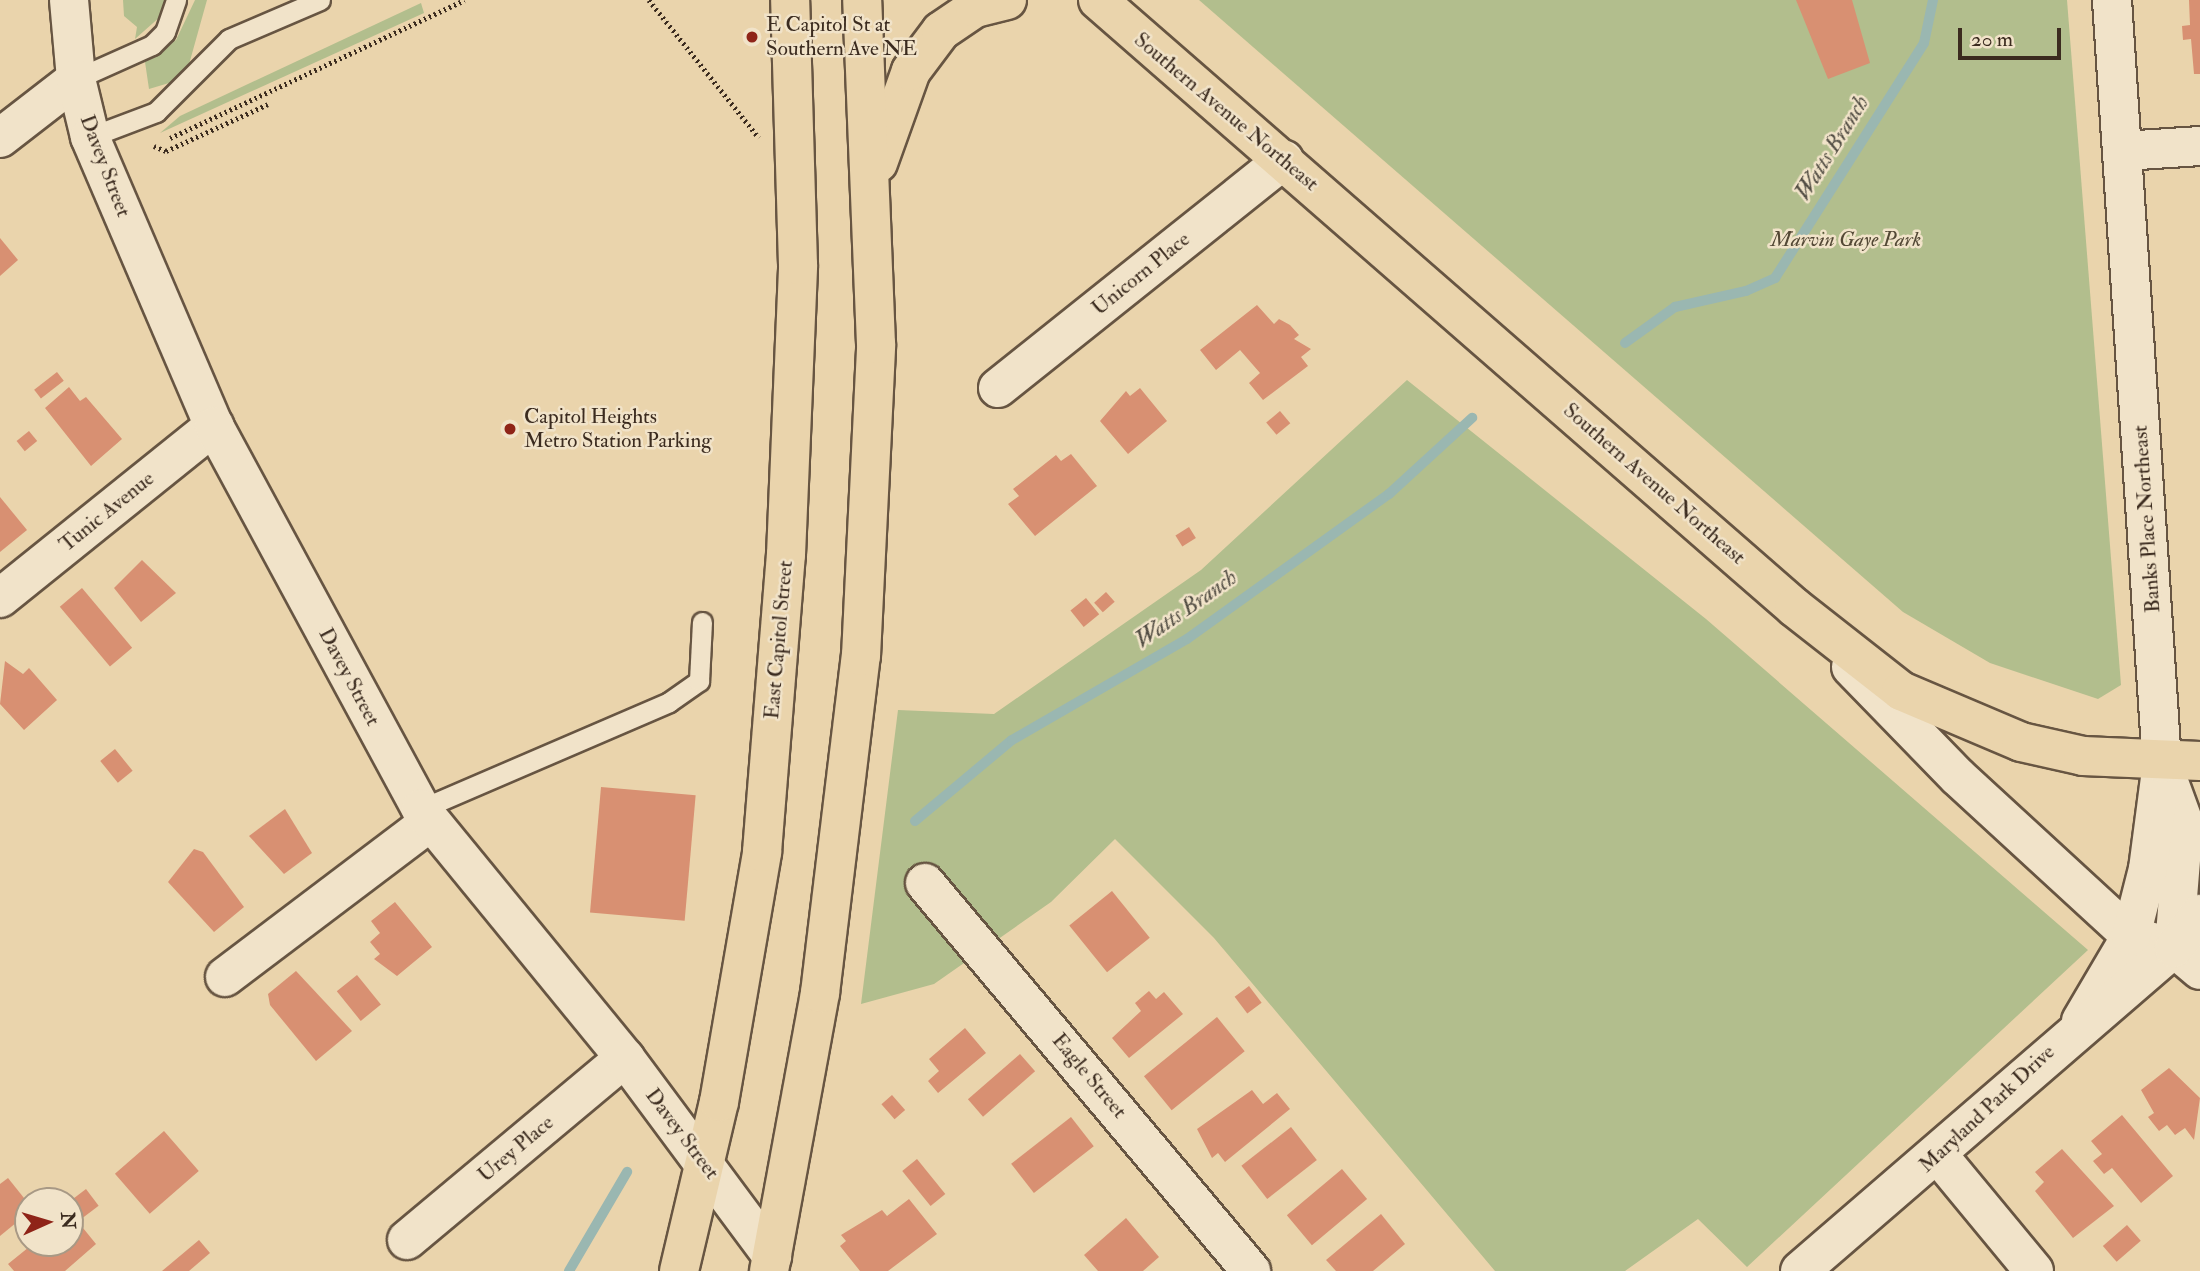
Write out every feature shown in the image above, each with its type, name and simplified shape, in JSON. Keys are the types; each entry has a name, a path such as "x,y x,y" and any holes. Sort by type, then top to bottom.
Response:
{"main road":[{"name":"East Capitol Street","path":"679,1271 705,1164 762,852 786,555 798,265 790,0"},
{"path":"775,1266 820,993 862,656 876,356 862,0"},
{"path":"871,181 911,71 933,41 975,8 1007,0"},
{"name":"Southern Avenue Northeast","path":"1098,0 1794,607"},
{"path":"1794,607 1902,691 1965,722 2083,756 2162,763 2200,761"}],"street":[{"name":"Davey Street","path":"69,0 76,79 90,137 214,426 425,816 625,1058 705,1164 775,1266"},
{"name":"Banks Place Northeast","path":"2081,1021 2131,936 2148,869 2162,763 2112,0"},
{"path":"0,138 76,79"},
{"path":"2123,151 2200,146"},
{"name":"Unicorn Place","path":"998,388 1284,160"},
{"name":"Tunic Avenue","path":"0,598 214,426"},
{"name":"Southern Avenue Northeast","path":"1794,607 1958,777 2131,936 2187,959"},
{"path":"2162,763 2184,822 2187,959"},
{"path":"225,977 425,816"},
{"name":"Eagle Street","path":"925,883 1251,1271"},
{"name":"Maryland Park Drive","path":"1800,1271 1939,1156 2081,1021 2187,959 2200,914"},
{"name":"Urey Place","path":"407,1240 625,1058"},
{"path":"1939,1156 2034,1271"}],"lane":[{"path":"76,79 152,45 165,32 176,0"},
{"path":"90,137 156,112 229,39 320,0"},
{"path":"425,816 670,702 699,681 702,622"}],"path":[{"path":"268,104 166,151 154,146 464,0"},
{"path":"649,0 751,134 763,140"}],"green space":[{"path":"123,0 166,0 161,16 135,39 137,27 124,16"},
{"path":"195,0 207,0 188,68 179,80 149,89 145,62 176,40"},
{"name":"Marvin Gaye Park","path":"1199,0 2067,0 2121,685 2098,699 1990,663 1903,612"},
{"path":"421,3 424,13 160,133 180,116"},
{"path":"1407,380 1706,619 2088,950 1747,1267 1698,1219 1625,1271 1495,1271 1214,938 1115,839 1051,902 934,984 861,1004 898,710 994,714 1201,570"}],"building":[{"path":"1796,0 1852,0 1870,63 1828,79"},
{"path":"2189,0 2200,0 2200,74 2194,74 2191,39 2183,40 2182,26 2190,25"},
{"path":"0,238 18,260 0,276"},
{"path":"1257,305 1274,324 1279,319 1290,325 1299,335 1294,339 1311,349 1301,357 1308,366 1263,400 1249,383 1260,373 1240,350 1216,370 1200,350"},
{"path":"57,372 64,381 41,399 34,390"},
{"path":"69,387 80,401 86,397 122,439 91,466 45,408"},
{"path":"1140,388 1167,421 1128,454 1100,421 1126,391 1130,396"},
{"path":"1280,411 1290,423 1276,435 1266,423"},
{"path":"29,431 37,441 25,451 17,441"},
{"path":"1071,454 1097,486 1035,536 1008,504 1019,496 1013,489 1056,455 1061,461"},
{"path":"0,497 27,530 0,552"},
{"path":"1189,527 1196,538 1182,547 1175,535"},
{"path":"142,560 176,593 141,622 114,588"},
{"path":"82,588 132,648 110,666 60,607"},
{"path":"1106,592 1115,602 1103,612 1094,603"},
{"path":"1086,598 1099,614 1084,627 1070,611"},
{"path":"5,661 23,674 29,668 57,700 24,730 0,704"},
{"path":"115,749 133,771 118,783 100,761"},
{"path":"601,787 696,795 685,921 590,913"},
{"path":"285,809 312,853 284,874 249,836"},
{"path":"194,849 203,852 244,907 214,932 168,882"},
{"path":"1112,891 1150,938 1107,972 1069,926"},
{"path":"395,902 432,947 397,976 374,959 380,954 370,942 380,933 371,921"},
{"path":"296,971 352,1031 316,1061 270,1005 268,994"},
{"path":"357,975 381,1005 361,1021 337,991"},
{"path":"1249,986 1262,1003 1247,1014 1235,997"},
{"path":"1149,991 1156,999 1164,992 1183,1014 1129,1058 1112,1038 1141,1011 1135,1003"},
{"path":"1217,1017 1245,1051 1172,1110 1144,1076"},
{"path":"965,1028 986,1053 938,1093 928,1081 939,1071 929,1059"},
{"path":"1020,1054 1035,1071 983,1117 968,1099"},
{"path":"2169,1068 2200,1098 2194,1140 2185,1128 2175,1135 2167,1125 2159,1131 2148,1117 2154,1113 2141,1090"},
{"path":"1252,1090 1263,1104 1277,1093 1290,1109 1225,1162 1218,1153 1212,1158 1197,1129"},
{"path":"892,1095 905,1110 895,1119 881,1104"},
{"path":"2122,1115 2173,1176 2141,1203 2112,1168 2104,1174 2093,1161 2102,1154 2091,1141"},
{"path":"1071,1117 1094,1146 1034,1193 1011,1164"},
{"path":"1291,1127 1317,1160 1267,1199 1241,1166"},
{"path":"164,1131 199,1171 150,1214 115,1174"},
{"path":"2062,1149 2114,1206 2073,1238 2035,1191 2044,1182 2035,1172"},
{"path":"917,1159 945,1194 931,1206 902,1171"},
{"path":"1342,1169 1367,1199 1312,1245 1287,1215"},
{"path":"8,1178 15,1187 14,1224 0,1236 0,1184"},
{"path":"86,1189 99,1206 84,1217 84,1191"},
{"path":"909,1199 937,1234 888,1271 860,1271 840,1246 846,1241 841,1235 882,1210 887,1216"},
{"path":"1381,1214 1405,1244 1373,1271 1336,1271 1326,1260"},
{"path":"1126,1218 1159,1257 1143,1271 1098,1271 1084,1255"},
{"path":"2127,1225 2141,1241 2117,1262 2103,1246"},
{"path":"84,1229 96,1244 84,1254"},
{"path":"199,1240 210,1253 189,1271 162,1271"},
{"path":"17,1257 81,1257 65,1271 14,1271 8,1264"}],"waterway":[{"name":"Watts Branch","path":"1625,343 1675,307 1746,291 1775,278 1924,43 1933,0"},
{"name":"Watts Branch","path":"915,821 1012,740 1187,639 1389,494 1472,418"},
{"name":"Watts Branch","path":"569,1271 627,1172"}],"place":[{"name":"E Capitol St at Southern Ave NE","path":"752,37"},
{"name":"Capitol Heights Metro Station Parking","path":"510,429"}]}
